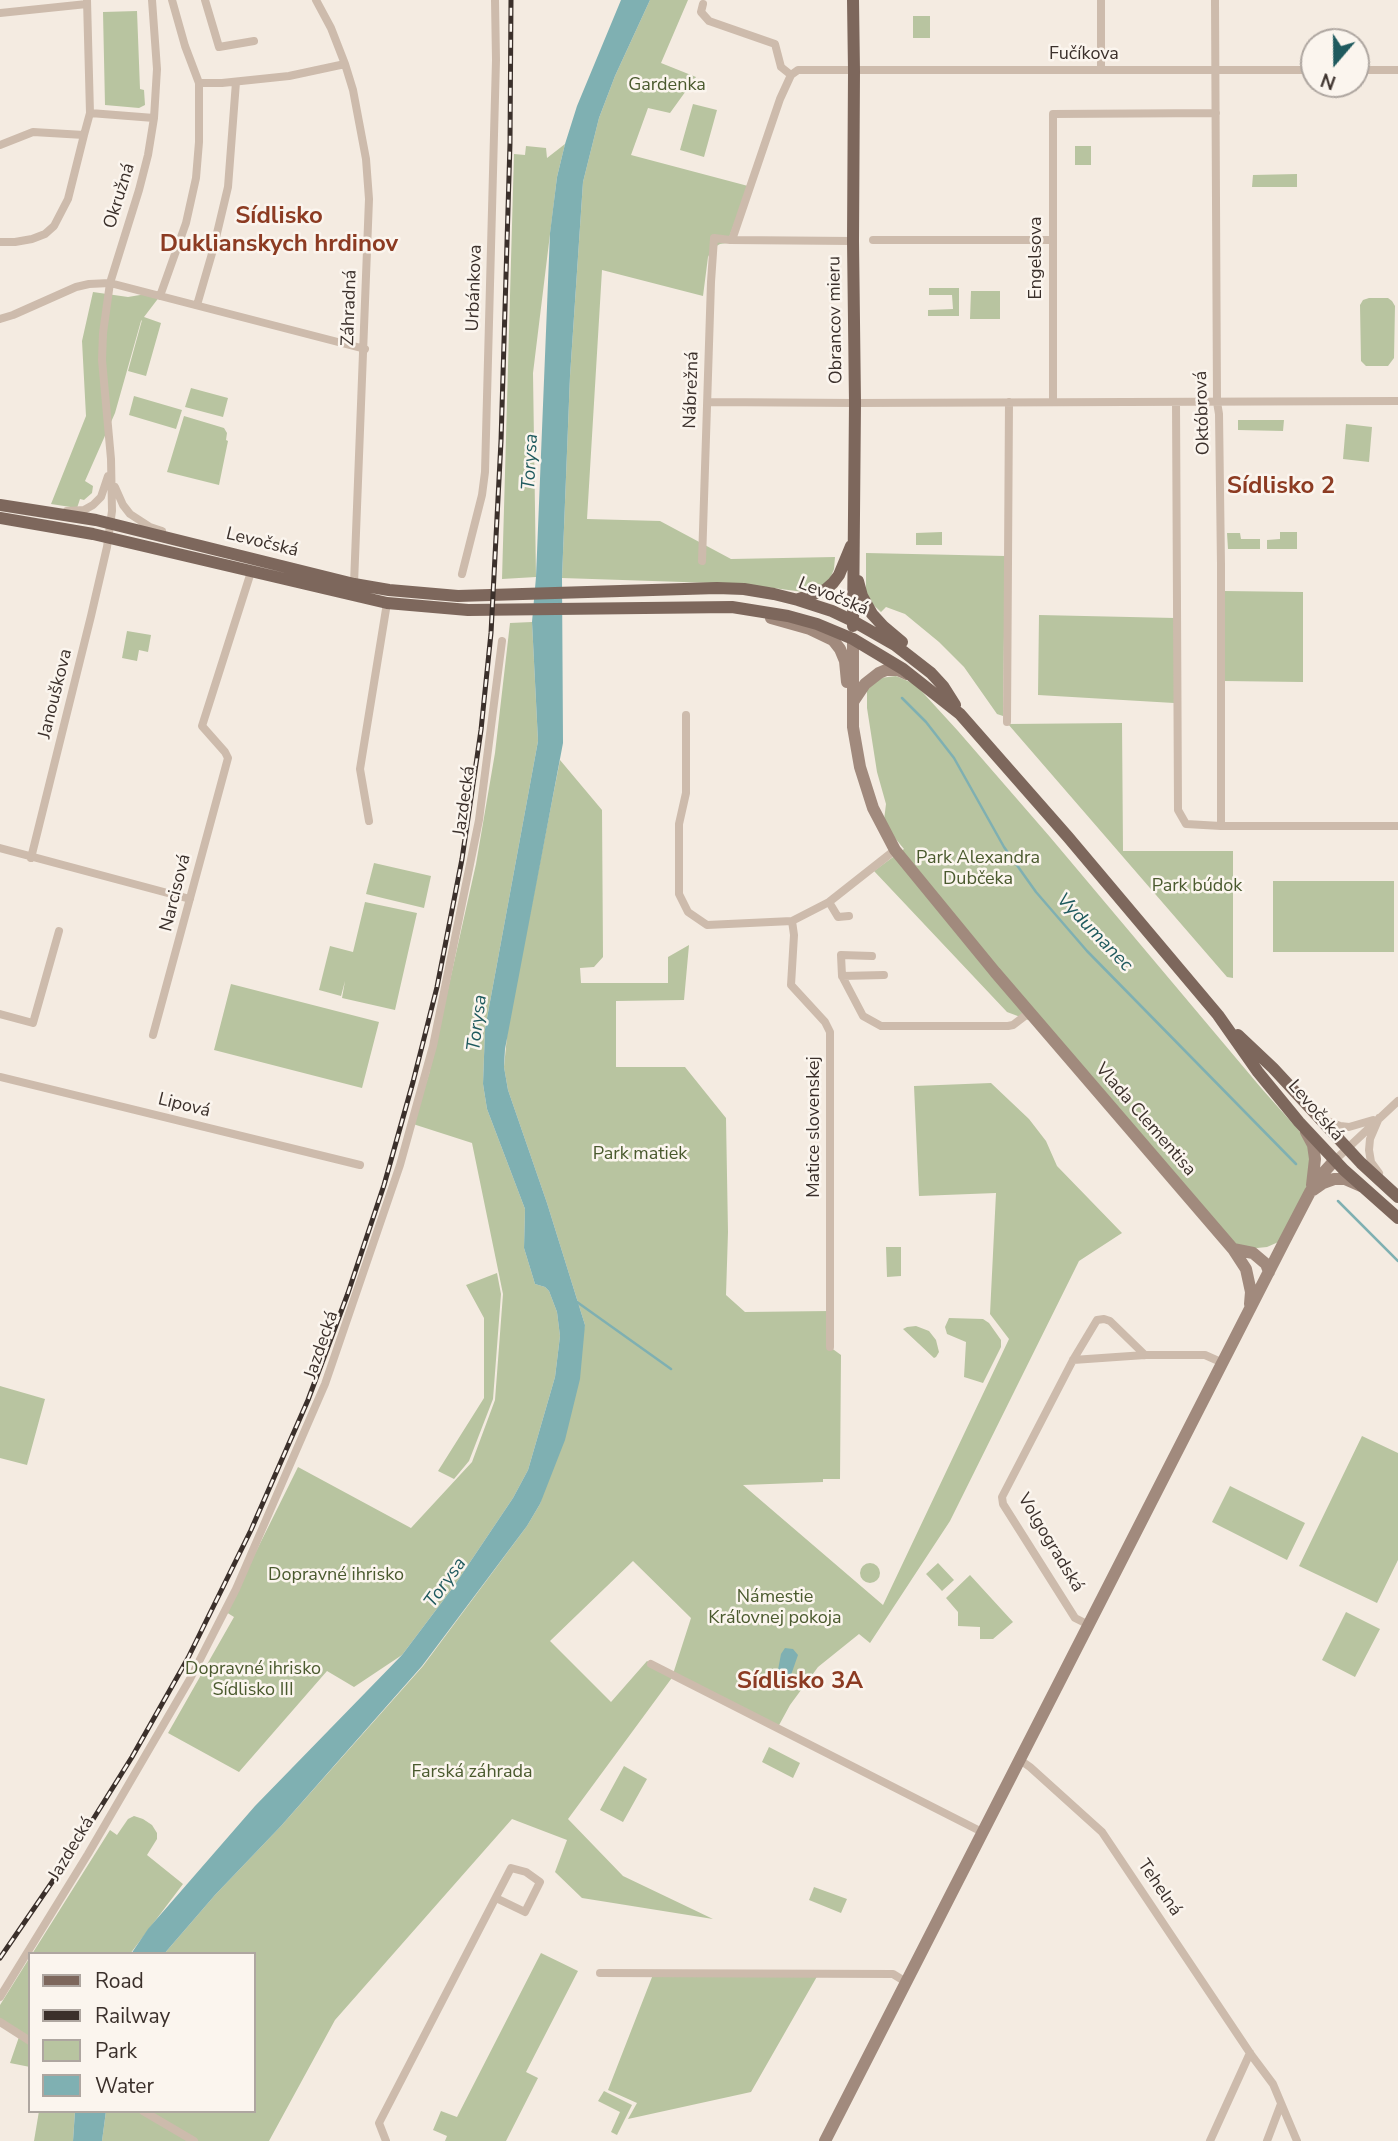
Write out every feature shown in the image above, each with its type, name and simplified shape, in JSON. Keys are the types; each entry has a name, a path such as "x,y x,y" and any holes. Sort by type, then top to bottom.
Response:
{"main road":[{"name":"Obrancov mieru","path":"853,0 853,639"},
{"name":"Levočská","path":"0,505 111,523 354,584 389,590 458,596 717,588 744,589 798,600 853,621 895,645 931,673 951,697 960,714"},
{"name":"Levočská","path":"0,518 109,537 387,604 468,610 732,607 788,616 817,624 853,639 880,653 919,680 960,714 1218,1015 1258,1072 1300,1122 1360,1186 1398,1218"},
{"path":"798,600 825,590 833,583 854,539"},
{"path":"854,539 859,586 872,614 913,651 931,673"},
{"name":"Levočská","path":"1218,1015 1398,1196"}],"street":[{"name":"Okružná","path":"111,460 102,360 103,333 110,283 139,190 154,118 157,69 152,0"},
{"path":"160,296 186,223 199,142 199,83 172,0"},
{"path":"217,0 206,1 219,47 254,41"},
{"name":"Záhradná","path":"316,0 331,28 345,64 361,128 369,199 354,584"},
{"name":"Urbánkova","path":"462,575 485,472 496,60 495,0"},
{"path":"1101,0 1101,70"},
{"name":"Októbrová","path":"1176,402 1178,810 1186,824 1221,826 1215,0"},
{"path":"0,13 87,2 90,113 68,199 54,226 33,239 0,242"},
{"path":"702,4 701,12 709,21 775,44 780,67 791,75"},
{"path":"199,83 236,82 308,73 345,64"},
{"path":"853,241 732,240 780,99 791,75 802,69 854,71"},
{"name":"Fučíkova","path":"854,71 1300,70"},
{"path":"1370,70 1398,70"},
{"path":"197,305 228,187 236,82"},
{"path":"90,113 154,118"},
{"name":"Engelsova","path":"1053,402 1053,114 1216,113"},
{"path":"0,145 33,132 84,135"},
{"name":"Nábrežná","path":"702,561 712,251 714,238 732,240"},
{"path":"873,240 1053,240"},
{"path":"0,319 76,287 110,283 365,349"},
{"path":"709,402 1398,401"},
{"path":"1007,722 1009,402"},
{"path":"51,512 84,510 93,505 101,497 106,485 111,460"},
{"path":"111,460 116,489 130,514 150,527 192,544"},
{"name":"Janouškova","path":"31,858 109,537 111,460"},
{"name":"Levočská","path":"228,758 202,726 251,572"},
{"path":"369,821 360,769 387,604"},
{"path":"732,607 810,629 833,640 845,661 853,702"},
{"name":"Vlada Clementisa","path":"853,639 853,727 860,767 873,808 895,850 1233,1250 1246,1269 1251,1292 1247,1315"},
{"name":"Jazdecká","path":"0,1997 88,1854 190,1679 236,1589 326,1384 400,1165 433,1046 479,820 502,641"},
{"path":"853,702 871,677 886,670 898,670 919,680"},
{"path":"686,715 686,793 679,824 680,894 688,912 708,925 792,921 829,902 895,850"},
{"name":"Narcisová","path":"153,1035 228,758"},
{"path":"1221,826 1398,826"},
{"path":"0,849 190,900"},
{"path":"829,902 838,917 849,916"},
{"name":"Matice slovenskej","path":"792,921 794,934 791,985 825,1022 830,1032 830,1347"},
{"path":"0,1014 33,1023 59,931"},
{"path":"872,956 841,955 842,975 863,1016 881,1026 1008,1026 1030,1012"},
{"path":"842,975 884,975"},
{"name":"Lipová","path":"0,1077 360,1165"},
{"path":"1335,1160 1398,1101"},
{"path":"1318,1117 1349,1127 1379,1118"},
{"path":"1379,1118 1370,1139 1369,1155 1373,1166 1398,1196"},
{"name":"Volgogradská","path":"1300,1122 1313,1145 1315,1159 1310,1192"},
{"name":"Volgogradská","path":"825,2141 1284,1242 1310,1192 1335,1160"},
{"path":"1310,1192 1335,1179 1345,1179 1360,1186"},
{"path":"1233,1250 1253,1253 1275,1248 1284,1242"},
{"path":"1246,1269 1253,1273 1269,1272 1266,1264 1253,1253"},
{"name":"Volgogradská","path":"1089,1625 1075,1618 1003,1504 1003,1493 1097,1320 1110,1321 1145,1355"},
{"path":"1073,1360 1145,1355 1209,1355 1223,1363"},
{"path":"651,1664 982,1832"},
{"name":"Tehelná","path":"1020,1760 1038,1773 1102,1832 1273,2084 1297,2141"},
{"path":"386,2141 379,2123 511,1868 526,1872 540,1882 525,1912 496,1898"},
{"path":"600,1973 893,1974 906,1982"},
{"path":"0,2022 28,2040"},
{"path":"1210,2141 1250,2053"},
{"path":"1267,2141 1281,2104"},
{"path":"146,2113 194,2141"}],"green space":[{"name":"Gardenka","path":"650,0 688,0 661,63 696,77 670,113 648,108 631,155 748,186 727,243 713,248 708,257 703,296 602,270 587,519 660,521 731,559 835,557 829,581 811,593 743,584 562,578 570,376 583,182 599,118"},
{"path":"137,11 140,89 144,90 145,105 139,108 105,105 103,12"},
{"path":"913,16 930,16 930,38 913,38"},
{"path":"693,104 717,110 704,157 680,150"},
{"path":"565,144 557,177 533,373 536,577 502,579 514,154 525,155 526,146 546,148 547,158"},
{"path":"1075,146 1091,146 1091,165 1075,165"},
{"path":"1297,174 1297,187 1252,187 1253,175"},
{"path":"929,288 959,288 959,316 928,316 928,310 953,309 952,295 929,295"},
{"path":"971,291 1000,291 1000,319 970,319"},
{"path":"93,292 128,297 152,293 160,296 144,317 161,323 146,376 128,371 141,321 115,413 85,481 93,486 92,493 84,500 80,499 77,508 51,504 86,416 82,341"},
{"path":"1388,298 1395,306 1394,358 1388,366 1366,366 1361,361 1360,305 1363,300"},
{"path":"191,388 228,398 223,417 185,407"},
{"path":"134,396 182,410 176,429 129,415"},
{"path":"184,416 224,428 227,433 228,441 219,485 167,472"},
{"path":"1238,420 1284,420 1283,431 1238,430"},
{"path":"1346,424 1372,427 1369,462 1343,459"},
{"path":"942,532 942,545 916,545 916,533"},
{"path":"1280,532 1297,532 1297,549 1267,549 1267,540 1280,539"},
{"path":"1227,533 1240,533 1241,539 1260,539 1260,549 1228,549"},
{"path":"866,553 1005,556 1003,716 997,714 964,667 939,642 905,614 886,607 881,612 866,598"},
{"path":"1224,591 1303,592 1303,682 1224,681"},
{"path":"1039,615 1175,618 1174,703 1038,695"},
{"path":"532,622 538,741 485,1029 483,1084 487,1109 525,1209 524,1248 535,1284 549,1291 557,1312 560,1336 555,1377 528,1470 513,1498 454,1586 402,1655 354,1687 327,1671 239,1772 168,1733 234,1617 226,1612 298,1467 411,1528 472,1462 495,1400 503,1294 472,1143 413,1124 429,1074 476,864 495,753 510,623"},
{"path":"127,631 151,635 148,652 139,650 137,661 122,658"},
{"name":"Park Alexandra Dubčeka","path":"896,676 915,684 958,731 1310,1143 1309,1188 1283,1240 1267,1247 1236,1247 1039,1024 1007,1012 874,871 904,849 884,820 886,804 877,772 867,708 867,690 880,678"},
{"name":"Park búdok","path":"1122,723 1123,851 1233,851 1233,978 1227,977 1008,724"},
{"path":"560,760 602,810 603,957 594,967 580,968 581,983 668,983 668,957 689,945 684,1000 616,1001 616,1067 685,1067 726,1118 726,1295 745,1312 830,1311 830,1347 841,1355 840,1479 743,1485 883,1605 1009,1339 990,1314 996,1193 919,1196 914,1086 991,1083 1029,1119 1046,1141 1057,1166 1122,1233 1079,1261 950,1521 870,1643 859,1634 818,1667 790,1705 778,1727 674,1675 568,1819 623,1876 713,1919 582,1898 555,1872 567,1840 512,1819 335,2020 269,2141 102,2141 106,2113 256,2113 256,1952 166,1952 423,1666 527,1526 540,1504 585,1325 508,1090 504,1067 508,1026","holes":["633,1561 691,1618 673,1674 647,1661 611,1702 550,1641"]},
{"path":"374,863 431,876 424,908 366,894"},
{"path":"1273,881 1394,881 1394,952 1273,952"},
{"path":"365,902 417,913 395,1010 342,998 345,981 341,996 319,990 330,946 353,952"},
{"path":"231,984 379,1022 362,1088 214,1050"},
{"path":"886,1247 901,1247 901,1276 887,1277"},
{"path":"497,1273 501,1294 493,1399 469,1461 454,1479 438,1471 484,1398 484,1318 466,1285"},
{"path":"949,1318 983,1319 1001,1340 1001,1347 983,1383 964,1377 966,1342 947,1334 945,1327"},
{"path":"916,1326 929,1331 936,1340 939,1352 936,1357 903,1329"},
{"path":"0,1386 45,1399 27,1465 0,1458"},
{"path":"1362,1436 1398,1453 1398,1560 1377,1603 1299,1566"},
{"path":"1230,1486 1305,1523 1287,1560 1212,1522"},
{"path":"866,1563 874,1563 880,1573 874,1583 866,1583 860,1577 860,1569"},
{"path":"938,1563 954,1580 942,1591 926,1574"},
{"path":"970,1575 1013,1622 993,1639 980,1639 980,1627 958,1626 958,1612 946,1598"},
{"path":"1346,1612 1380,1629 1355,1677 1322,1660"},
{"path":"769,1747 800,1763 793,1778 762,1762"},
{"path":"624,1766 647,1779 623,1822 600,1810"},
{"path":"134,1816 152,1825 157,1839 147,1855 183,1884 132,1952 33,1952 110,1830 117,1835 128,1819"},
{"path":"814,1887 847,1899 841,1913 809,1900"},
{"path":"541,1953 578,1971 526,2072 538,2078 506,2141 445,2141 447,2136 433,2130 441,2111 457,2117"},
{"path":"28,1960 28,2067 10,2063 20,2034 0,2021 0,2005"},
{"path":"654,1972 819,1973 751,2092 628,2119 637,2103 608,2090"},
{"path":"604,2091 632,2105 617,2135 611,2132 620,2112 598,2101"},
{"path":"39,2113 75,2113 73,2141 34,2141"}],"water":[{"path":"621,0 650,0 599,118 583,182 570,376 562,578 563,743 505,1049 504,1067 508,1090 585,1325 580,1379 565,1440 540,1504 527,1526 422,1666 166,1952 132,1952 148,1929 255,1806 402,1655 454,1586 513,1498 528,1470 555,1377 560,1336 557,1312 549,1291 535,1284 524,1248 525,1209 487,1109 483,1084 485,1029 538,741 532,622 550,233 557,177 577,106"},
{"path":"785,1648 793,1649 798,1655 791,1675 778,1670"},
{"path":"75,2113 106,2113 102,2141 73,2141"}],"waterway":[{"name":"Vydumanec","path":"902,698 926,722 954,758 1004,847 1036,892 1087,951 1296,1164"},
{"name":"Vydumanec","path":"1338,1201 1398,1261"},
{"path":"577,1302 671,1369"}],"railway":[{"path":"0,1958 72,1853 132,1757 188,1658 251,1530 308,1400 348,1293 384,1185 413,1082 437,987 462,859 481,730 491,633 501,441 510,143 511,0"}],"district":[{"name":"Sídlisko Duklianskych hrdinov","path":"279,231"},
{"name":"Sídlisko 2","path":"1281,487"},
{"name":"Sídlisko 3A","path":"800,1682"}],"water label":[{"name":"Torysa","path":"531,462"},
{"name":"Torysa","path":"478,1023"},
{"name":"Torysa","path":"446,1583"}],"park label":[{"name":"Park matiek","path":"640,1155"},
{"name":"Dopravné ihrisko","path":"336,1576"},
{"name":"Námestie Kráľovnej pokoja","path":"775,1608"},
{"name":"Dopravné ihrisko Sídlisko III","path":"253,1680"},
{"name":"Farská záhrada","path":"472,1773"}]}
